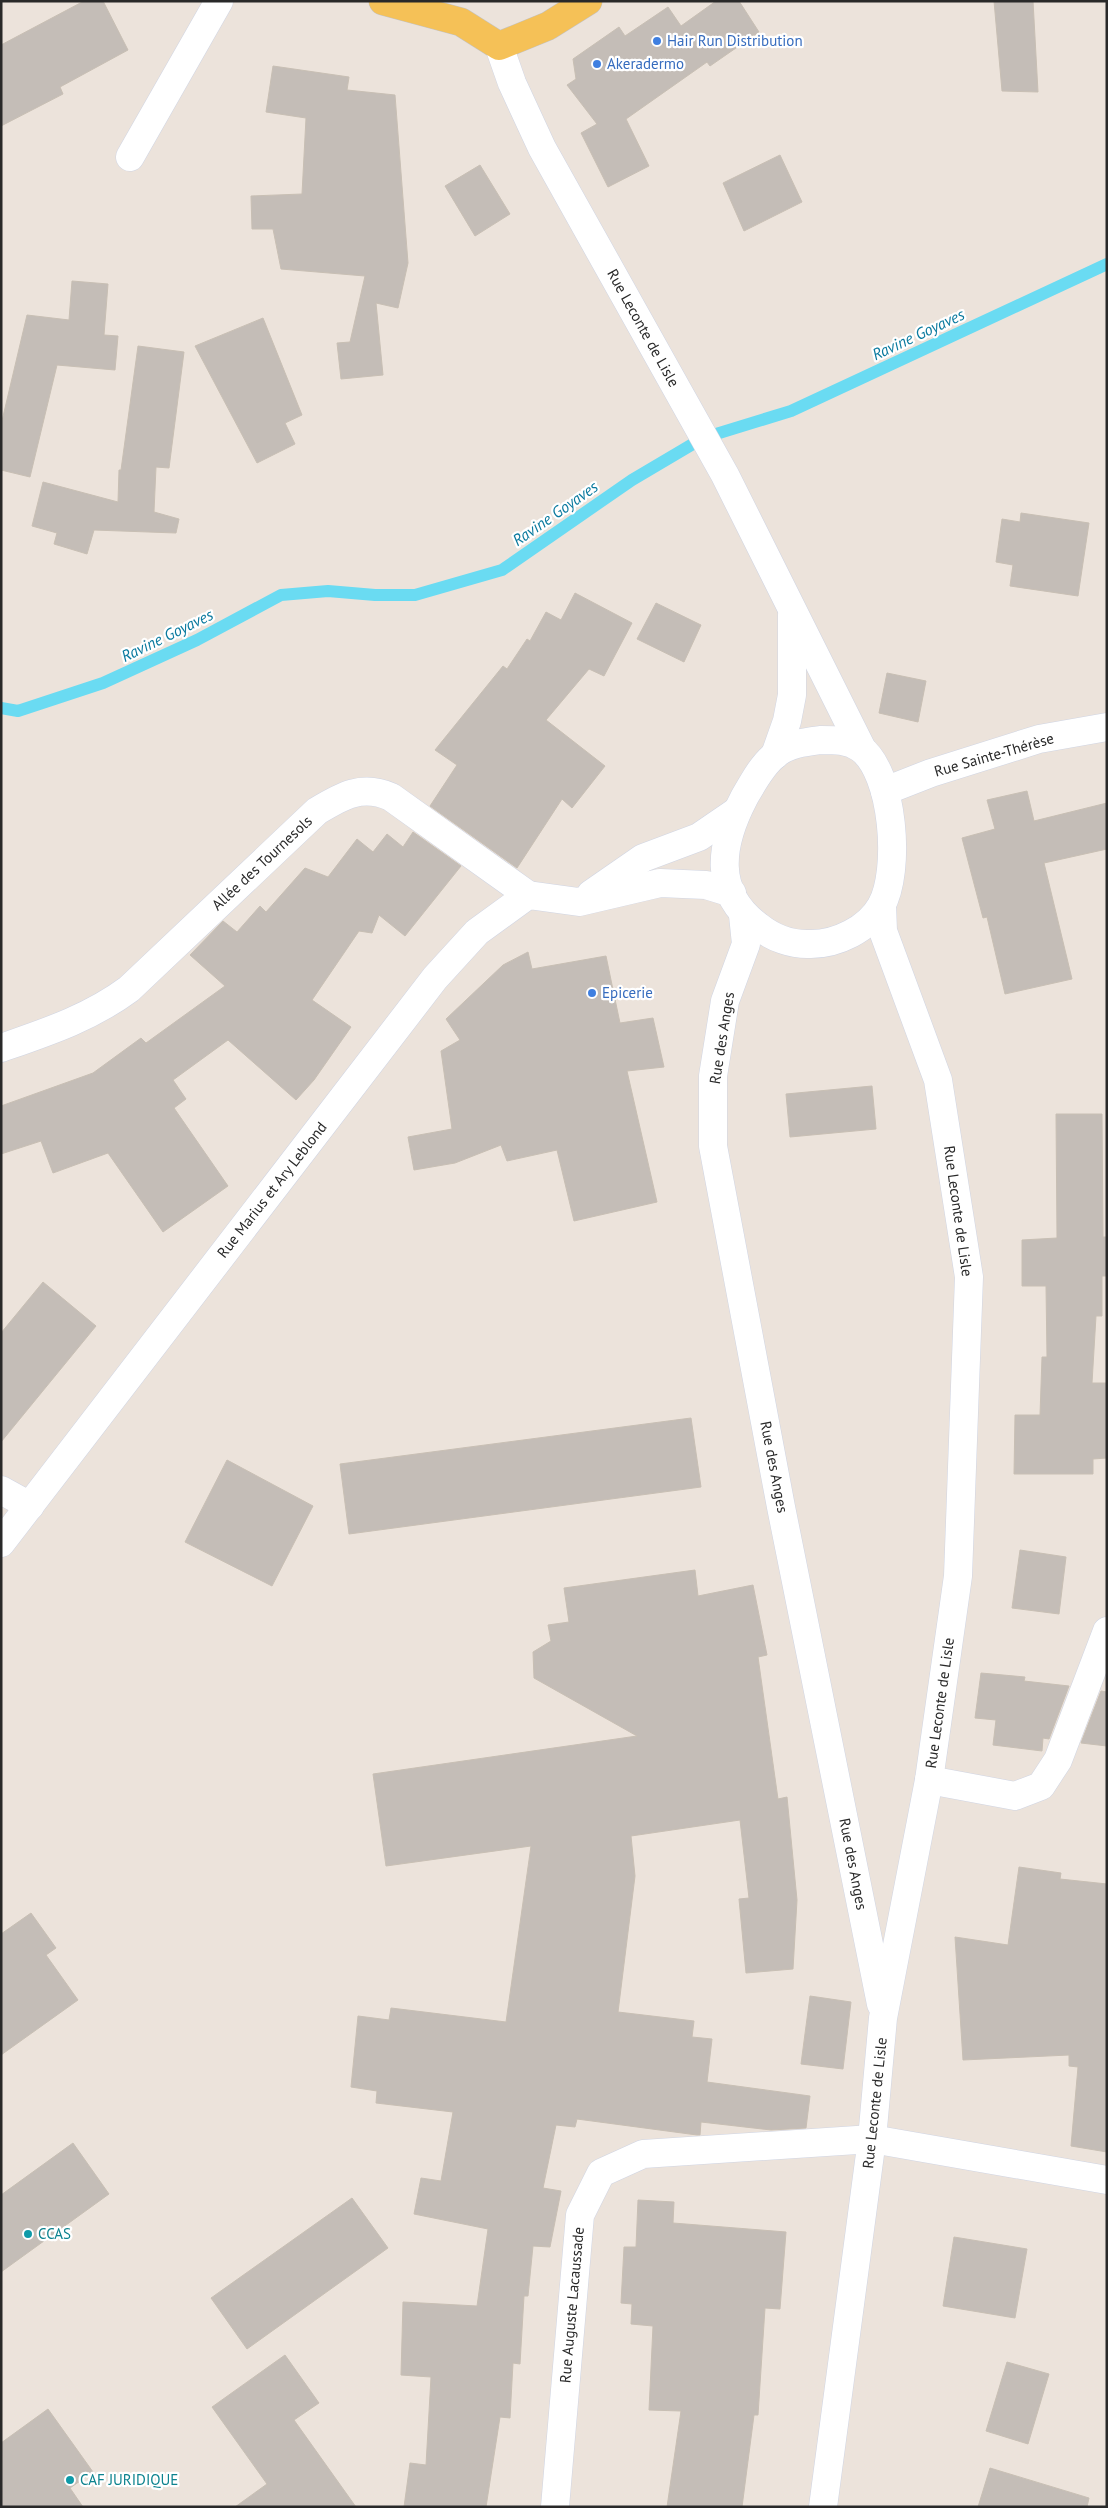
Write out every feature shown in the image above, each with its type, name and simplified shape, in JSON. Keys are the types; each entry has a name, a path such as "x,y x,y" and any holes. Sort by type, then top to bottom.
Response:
{"main road":[{"path":"384,1 461,22 500,46 548,26 588,1"}],"street":[{"path":"130,157 219,1"},
{"name":"Rue Leconte de Lisle","path":"500,46 512,83 542,148 725,475 862,749 876,770 884,791 894,852 882,905 883,931 938,1080 969,1277 958,1576 929,1780 883,2018 872,2139 823,2507"},
{"name":"Rue Leconte de Lisle","path":"775,754 787,721 792,695 792,608"},
{"name":"Rue Sainte-Thérèse","path":"884,791 931,773 1039,739 1107,727"},
{"path":"775,754 798,743 821,740 844,740 862,749"},
{"name":"Rue des Anges","path":"775,754 751,784 737,811 727,836 723,860 738,904 746,944 725,1001 713,1076 713,1146 783,1517 883,2018"},
{"name":"Allée des Tournesols","path":"1,1048 82,1019 129,989 317,811 340,797 361,792 377,791 391,797 528,895"},
{"path":"579,902 643,858 699,836 737,811"},
{"path":"528,895 579,902 660,883 706,885 738,904 764,930 787,942 812,944 852,934 870,919 882,905"},
{"name":"Rue Marius et Ary Leblond","path":"1,1543 435,978 477,932 528,895"},
{"path":"1,1490 30,1506"},
{"path":"929,1780 1015,1796 1041,1786 1058,1760 1107,1631"},
{"name":"Rue Auguste Lacaussade","path":"555,2507 580,2215 600,2173 643,2154 872,2139 1107,2180"}],"building":[{"path":"84,1 103,1 128,50 60,87 63,94 1,126 1,45"},
{"path":"716,1 739,1 759,32 710,66 707,62 626,119 649,166 608,187 581,133 597,124 567,85 576,79 573,59 619,27 625,36 668,7 681,26"},
{"path":"994,1 1033,1 1038,92 1002,91"},
{"path":"273,66 349,77 347,90 395,95 408,263 398,308 376,303 383,375 341,379 337,343 350,342 365,276 281,269 273,229 252,229 251,196 302,194 306,118 266,112"},
{"path":"780,155 802,202 744,231 723,183"},
{"path":"480,165 510,214 475,236 445,186"},
{"path":"72,281 108,284 104,335 118,336 115,370 57,365 30,477 1,470 1,425 27,315 69,320"},
{"path":"263,318 302,415 285,423 295,444 257,463 195,346"},
{"path":"138,346 184,352 169,468 156,467 154,512 179,519 176,533 94,530 87,554 54,544 57,533 32,526 43,482 118,502 119,470 121,470"},
{"path":"1021,513 1089,523 1078,596 1010,586 1013,565 996,562 1002,519 1020,522"},
{"path":"575,593 632,623 604,676 589,669 546,720 605,766 572,808 562,799 517,868 430,806 457,765 435,750 503,666 507,669 527,639 530,641 546,612 561,620"},
{"path":"656,603 701,625 684,662 637,639"},
{"path":"887,673 926,681 918,722 879,713"},
{"path":"1027,791 1034,821 1107,803 1107,849 1044,863 1072,979 1005,994 987,917 983,918 962,838 995,829 987,800"},
{"path":"413,832 461,866 405,936 379,915 372,933 359,931 312,1000 351,1027 314,1080 296,1100 228,1040 173,1080 186,1099 174,1108 228,1186 163,1232 108,1153 53,1173 41,1141 1,1154 1,1106 93,1073 141,1038 146,1043 225,986 190,955 223,921 237,932 260,906 266,912 305,868 328,877 357,839 373,852 387,834 403,847"},
{"path":"528,952 532,969 606,956 620,1023 653,1018 664,1067 627,1071 657,1202 574,1221 557,1150 507,1161 501,1145 455,1163 414,1170 408,1137 452,1129 441,1051 460,1040 446,1019 503,965"},
{"path":"872,1086 876,1129 790,1137 786,1094"},
{"path":"1056,1114 1102,1114 1103,1237 1107,1237 1107,1276 1102,1276 1102,1316 1096,1316 1092,1383 1107,1383 1107,1458 1093,1459 1093,1474 1014,1474 1015,1415 1040,1415 1042,1357 1047,1357 1046,1286 1022,1286 1022,1240 1057,1238"},
{"path":"43,1282 96,1326 1,1442 1,1333"},
{"path":"691,1418 701,1487 349,1534 340,1464"},
{"path":"227,1460 313,1506 272,1586 185,1542"},
{"path":"1020,1550 1066,1557 1059,1614 1012,1608"},
{"path":"695,1570 698,1596 753,1585 767,1655 758,1657 778,1799 787,1797 797,1900 793,1969 746,1973 739,1899 749,1898 740,1820 631,1836 635,1876 618,2012 694,2021 692,2037 712,2039 707,2082 810,2096 806,2128 771,2130 701,2122 700,2135 697,2135 577,2119 575,2127 556,2125 543,2188 561,2191 550,2247 533,2246 528,2296 524,2296 520,2364 513,2363 510,2418 500,2417 486,2507 404,2507 410,2463 426,2465 431,2377 401,2375 403,2302 477,2306 488,2229 414,2214 421,2178 441,2181 453,2112 376,2103 377,2091 351,2087 358,2016 389,2020 391,2008 506,2022 531,1846 386,1866 373,1774 637,1736 534,1678 533,1652 551,1641 548,1625 569,1622 564,1588"},
{"path":"981,1673 1025,1677 1024,1681 1069,1686 1049,1739 1043,1738 1042,1751 993,1745 996,1720 975,1718"},
{"path":"1101,1691 1107,1692 1107,1746 1081,1743"},
{"path":"1019,1867 1061,1873 1060,1879 1107,1884 1107,2152 1071,2146 1078,2067 1069,2066 1069,2055 963,2060 955,1937 1008,1945"},
{"path":"31,1913 56,1948 46,1955 78,2000 1,2055 1,1934"},
{"path":"810,1996 851,2002 843,2069 801,2064"},
{"name":"CCAS","path":"73,2143 109,2194 1,2272 1,2195"},
{"path":"352,2198 388,2248 247,2349 211,2298"},
{"path":"638,2200 674,2202 673,2223 786,2232 780,2309 765,2308 758,2415 754,2415 742,2507 667,2507 681,2411 649,2410 653,2326 631,2324 632,2304 621,2303 624,2247 636,2247"},
{"path":"954,2237 1027,2249 1015,2318 943,2306"},
{"path":"285,2355 319,2403 294,2420 356,2507 235,2507 267,2484 212,2407"},
{"path":"1007,2362 1049,2374 1028,2444 986,2431"},
{"path":"48,2409 93,2472 70,2488 83,2507 1,2507 1,2443"},
{"path":"990,2468 1089,2498 1087,2507 978,2507"}],"waterway":[{"name":"Ravine Goyaves","path":"1,708 18,711 103,683 197,640 281,595 328,591 375,595 415,595 502,570 632,480 703,438 791,411 1107,264"}],"place":[{"name":"Hair Run Distribution","path":"657,41"},
{"name":"Akeradermo","path":"597,64"},
{"name":"Epicerie","path":"592,993"},
{"name":"CCAS","path":"28,2234"},
{"name":"CAF JURIDIQUE","path":"70,2480"}]}
